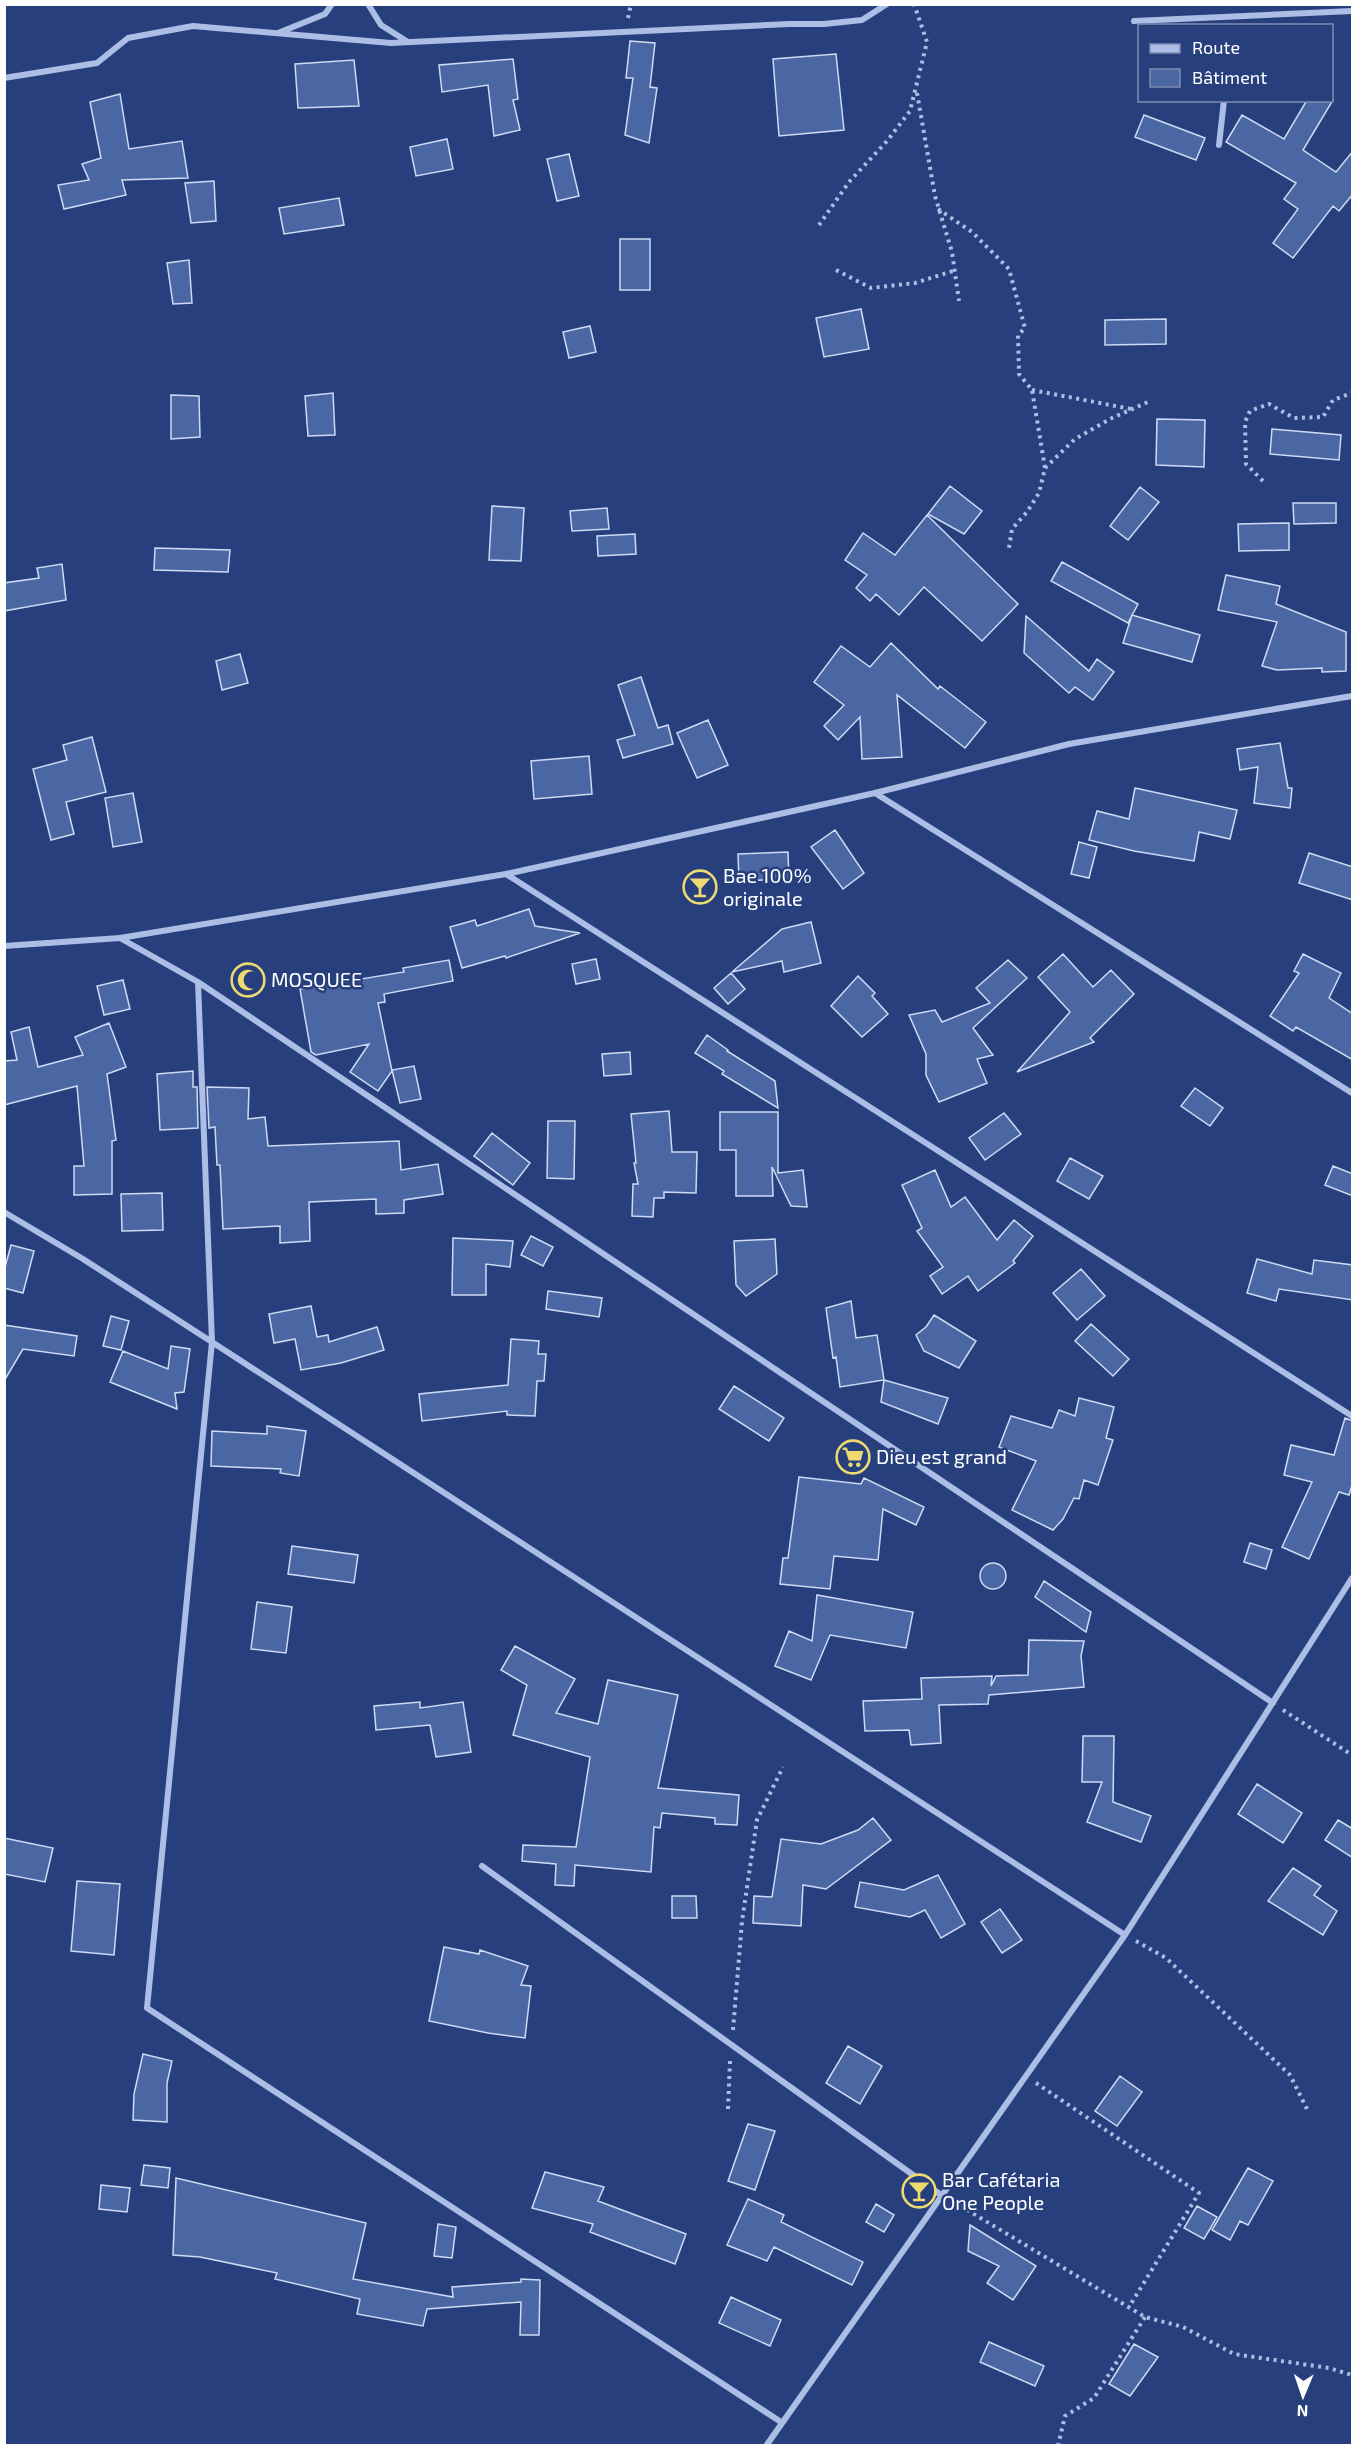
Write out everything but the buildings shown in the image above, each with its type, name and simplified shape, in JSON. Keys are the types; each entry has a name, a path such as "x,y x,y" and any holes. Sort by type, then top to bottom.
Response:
{"street":[{"path":"274,34 325,14 332,4"},
{"path":"368,4 381,26 409,43"},
{"path":"4,78 97,63 128,38 193,26 391,44 824,24 862,20 887,4"},
{"path":"1134,21 1353,12"},
{"path":"1232,24 1233,17"},
{"path":"1219,145 1224,102"},
{"path":"4,946 120,938 506,874 875,793 1069,744 1353,696"},
{"path":"875,793 1353,1092"},
{"path":"506,874 1353,1416"},
{"path":"120,938 198,982 1273,1703"},
{"path":"198,982 212,1341 147,2008 781,2422"},
{"path":"4,1212 212,1341 1125,1935"},
{"path":"766,2445 1125,1935 1353,1578"},
{"path":"482,1866 941,2195"}],"path":[{"path":"819,225 849,182 910,111 927,42 914,4"},
{"path":"917,89 938,209 952,252 959,302"},
{"path":"938,209 972,232 1009,269 1025,328 1018,335 1019,374 1032,390 1045,468 1039,493 1028,512 1012,529 1009,548"},
{"path":"836,270 871,288 915,283 953,272"},
{"path":"1032,390 1132,410"},
{"path":"1263,481 1246,464 1245,422 1250,411 1269,404 1294,418 1323,417 1333,400 1353,393"},
{"path":"1045,468 1075,439 1148,402"},
{"path":"1273,1703 1353,1755"},
{"path":"728,2109 742,1921 757,1820 783,1767"},
{"path":"1125,1935 1166,1958 1290,2075 1308,2111"},
{"path":"1025,2076 1199,2193 1129,2307"},
{"path":"941,2195 1145,2317 1183,2327 1234,2354 1329,2368 1353,2375"},
{"path":"1058,2445 1065,2416 1094,2398 1145,2317"}],"place":[{"name":"Bae 100% originale","path":"700,887"},
{"name":"MOSQUEE","path":"248,980"},
{"name":"Dieu est grand","path":"853,1457"},
{"name":"Bar Cafétaria One People","path":"919,2191"}]}
